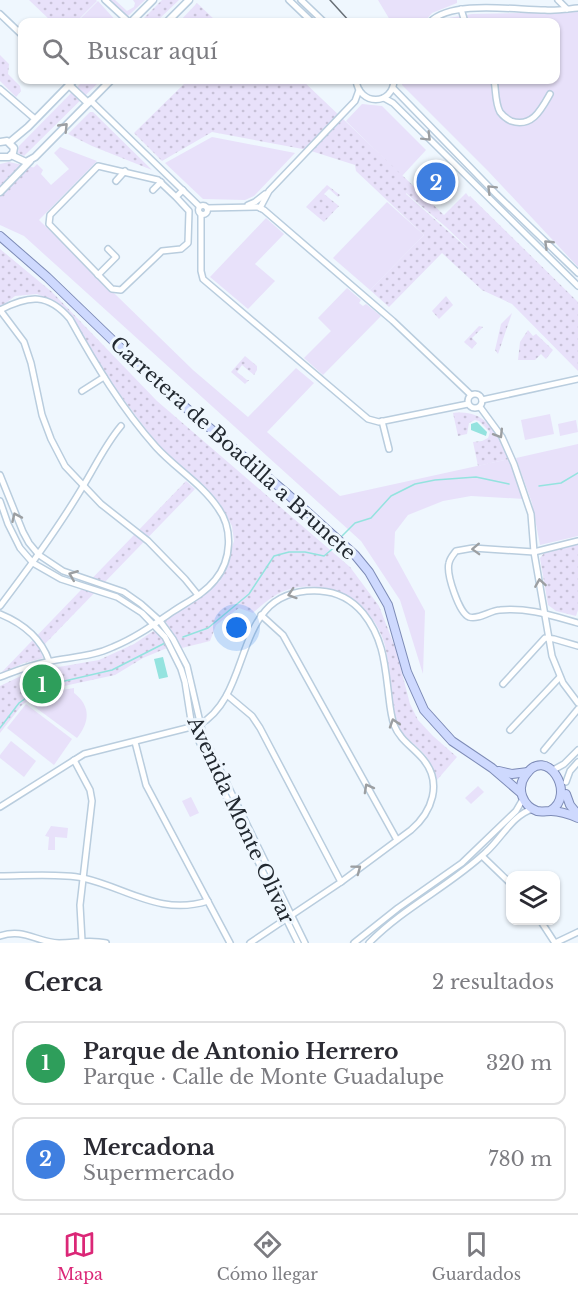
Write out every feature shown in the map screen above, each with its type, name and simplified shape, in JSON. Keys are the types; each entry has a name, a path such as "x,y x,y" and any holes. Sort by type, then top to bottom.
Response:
{"main road":[{"name":"Carretera de Boadilla a Brunete","path":"0,236 47,277 158,384 355,555 369,572 388,605 406,672 424,710 452,741 492,768 522,796"},
{"path":"542,766 555,769 562,774 566,782 566,794 570,805 578,817 563,812 533,809 522,796 522,781 529,771 542,766"},
{"name":"Carretera de Boadilla a Brunete","path":"492,768 512,774 529,771"},
{"path":"550,811 559,807 566,794"}],"street":[{"path":"105,0 125,18"},
{"path":"134,18 153,0"},
{"path":"171,18 189,0"},
{"path":"289,0 308,18"},
{"path":"301,0 320,18"},
{"path":"558,0 567,9"},
{"path":"435,18 440,14 461,9 548,11 578,8"},
{"path":"461,9 464,18"},
{"path":"0,14 18,31"},
{"path":"0,142 10,142 68,84"},
{"path":"74,84 89,102 199,206 204,205 207,208 259,207 384,314 471,395"},
{"path":"0,192 107,84"},
{"path":"357,84 359,90 366,97 375,100 384,98 393,88 394,84"},
{"path":"495,84 501,113 507,119 517,122 525,122 534,118 550,94"},
{"path":"393,88 489,187 578,273"},
{"path":"0,89 35,119"},
{"path":"356,101 359,90"},
{"path":"243,207 262,198 356,101 366,97"},
{"path":"384,98 393,103 578,286"},
{"path":"10,142 14,148 11,156"},
{"path":"0,157 11,156 30,161"},
{"path":"98,166 125,171 161,182 189,211 189,240 186,247 162,251 121,290 112,289 51,228 48,219 50,215 98,166"},
{"path":"116,181 125,171"},
{"path":"153,190 161,182"},
{"path":"176,197 183,190"},
{"path":"259,207 262,198"},
{"path":"262,198 269,214"},
{"path":"199,206 203,279 368,419 382,421 468,404"},
{"path":"201,214 206,213 207,208"},
{"path":"98,275 116,257 108,249"},
{"path":"0,677 49,661 69,659 110,649 134,638 198,595 216,579 228,551 227,526 218,508 158,449 133,418 104,377 70,320 55,305 46,300 25,299 0,310 24,342 42,415 65,466 101,504 148,541 198,595"},
{"path":"384,314 389,309"},
{"path":"405,333 410,328"},
{"path":"82,391 104,377"},
{"path":"482,400 578,379"},
{"path":"471,395 478,394 482,400 480,407"},
{"path":"468,404 471,395"},
{"path":"468,404 473,409 480,407"},
{"path":"480,407 501,437 514,464 531,514 534,552 552,656 560,677 578,703"},
{"path":"382,421 388,449"},
{"path":"0,606 39,555 83,487 111,438 121,426"},
{"name":"Avenida Monte Olivar","path":"0,475 23,532 39,555 63,571 124,592 160,621 173,639 187,666 200,725 239,815"},
{"name":"Avenida Monte Olivar","path":"0,501 20,548 33,563 61,579 117,597 142,613 165,637 181,669 192,727 292,914 305,943"},
{"path":"578,541 534,552 473,548 456,551 448,564 449,578 466,616 473,618 496,610 511,609 546,614 578,623"},
{"path":"0,807 84,754 200,725 213,716 227,695 249,638 261,615 272,604 291,593 304,591 330,592 345,598 357,607 381,642 394,727 401,738 428,766 434,785 430,806 420,822 397,840 341,882 249,943"},
{"path":"0,614 18,623 35,637 45,650 49,661"},
{"path":"261,615 283,635 397,840"},
{"path":"503,684 541,641 548,638 578,646"},
{"path":"510,730 560,677"},
{"path":"227,695 252,716 260,728 341,882"},
{"path":"543,750 578,709"},
{"path":"135,742 146,786 230,943"},
{"path":"555,769 564,764 578,750"},
{"path":"74,760 90,790 92,801 80,905 82,941"},
{"path":"566,782 578,762"},
{"path":"354,943 469,857 516,811 522,796"},
{"path":"369,943 389,923 482,856 523,813 533,809"},
{"name":"Avenida Monte Olivar","path":"244,825 298,943"},
{"path":"488,840 492,841 493,845"},
{"path":"482,856 506,879"},
{"path":"469,857 472,864"},
{"path":"0,876 83,878 168,906 197,905 208,902"},
{"path":"543,925 555,943 578,932"},
{"path":"0,936 12,932 59,943 82,941 106,943"}],"shaded area":[{"path":"29,0 97,1 80,18 48,18"},
{"path":"109,0 115,0 127,11 134,7 133,0 145,0 128,16"},
{"path":"162,0 179,0 160,18 144,18"},
{"path":"378,0 457,0 457,3 432,13 428,18 389,18"},
{"path":"98,1 113,18 81,18"},
{"path":"197,3 213,18 183,18"},
{"path":"578,12 578,267 488,171 402,85 560,84 560,18 449,18 472,14"},
{"path":"0,55 9,64 8,74 20,86 21,91 16,97 0,81"},
{"path":"80,84 97,84 24,156 18,153 19,146"},
{"path":"184,84 306,84 444,215 466,193 578,302 578,371 512,304 482,290 442,253 389,307 370,290 424,235 356,171 355,165 308,150 212,132 162,161 134,133","holes":["406,193 446,227 475,255 406,194"]},
{"path":"362,104 382,106 426,150 402,176 346,121"},
{"path":"90,112 93,112 152,170 68,134"},
{"path":"212,137 295,153 254,196 245,200 203,199 165,163"},
{"path":"60,147 97,161 39,220 193,370 248,417 296,368 314,383 267,432 340,496 509,459 524,499 471,496 443,501 408,515 395,532 394,554 425,611 423,674 400,600 361,541 24,236 0,225 0,203 37,164 43,170 41,174 51,185 69,169 54,153"},
{"path":"9,162 36,168 0,204 0,164"},
{"path":"327,185 340,195 338,197 329,189 324,194 339,206 324,222 306,207"},
{"path":"387,202 424,235 370,290 333,258"},
{"path":"266,218 284,234 255,264 275,281 248,309 210,277"},
{"path":"0,249 52,292 157,401 350,567 379,606 396,650 410,704 418,720 457,757 437,780 427,758 404,735 395,721 386,649 377,625 368,613 345,595 317,587 287,590 273,597 253,613 239,608 216,625 210,641 182,648 165,621 220,581 234,541 232,526 222,507 160,448 106,376 65,311 51,300 37,294 15,296 0,306"},
{"path":"347,288 361,300 359,303 363,306 366,304 381,316 323,375 304,358 331,331 318,318"},
{"path":"446,296 453,305 439,319 432,311"},
{"path":"512,313 498,354 495,350 501,324"},
{"path":"479,326 483,327 472,338 477,343 472,349 464,342"},
{"path":"528,330 533,336 536,334 553,350 546,359 541,354 535,360 518,360 520,342"},
{"path":"245,356 257,366 257,370 254,375 242,365 237,372 249,380 245,384 231,372"},
{"path":"453,413 465,413 482,419 495,432 509,459 478,466 473,442 488,438 490,432 475,420 469,423 467,434 458,436"},
{"path":"550,414 554,434 525,440 521,420"},
{"path":"576,420 578,432 560,436 558,424"},
{"path":"477,422 487,432 486,436 471,430 471,424"},
{"path":"578,444 578,536 540,545 532,503 516,458"},
{"path":"186,481 195,489 40,649 43,658 24,663 0,674"},
{"path":"578,543 578,610 576,616 556,611 548,605 540,558 545,552"},
{"path":"155,630 167,648 143,658 115,675 37,694 22,705 0,733 0,686 23,675 99,660 134,644"},
{"path":"163,657 168,677 159,679 154,659"},
{"path":"74,688 74,693 80,698 87,714 84,726 77,738 28,702 56,691"},
{"path":"26,704 72,739 54,765 7,728"},
{"path":"11,741 36,761 24,777 0,758"},
{"path":"478,786 484,792 471,804 465,798"},
{"path":"191,797 199,813 190,817 182,801"},
{"path":"51,826 68,828 67,838 55,837 55,850 48,850 49,837 45,836"}],"waterway":[{"path":"539,486 561,483 578,473"},
{"path":"342,536 355,523 371,518 391,496 415,484 476,477 509,484"},
{"path":"183,637 208,628 249,594 274,556 289,552 305,552 324,556 337,545"},
{"path":"0,728 19,703 43,686 112,670 165,643"}],"tram line":[{"path":"330,0 346,18"}],"place":[{"name":"Mercadona","path":"436,182"},
{"name":"Parque de Antonio Herrero","path":"42,684"}]}
